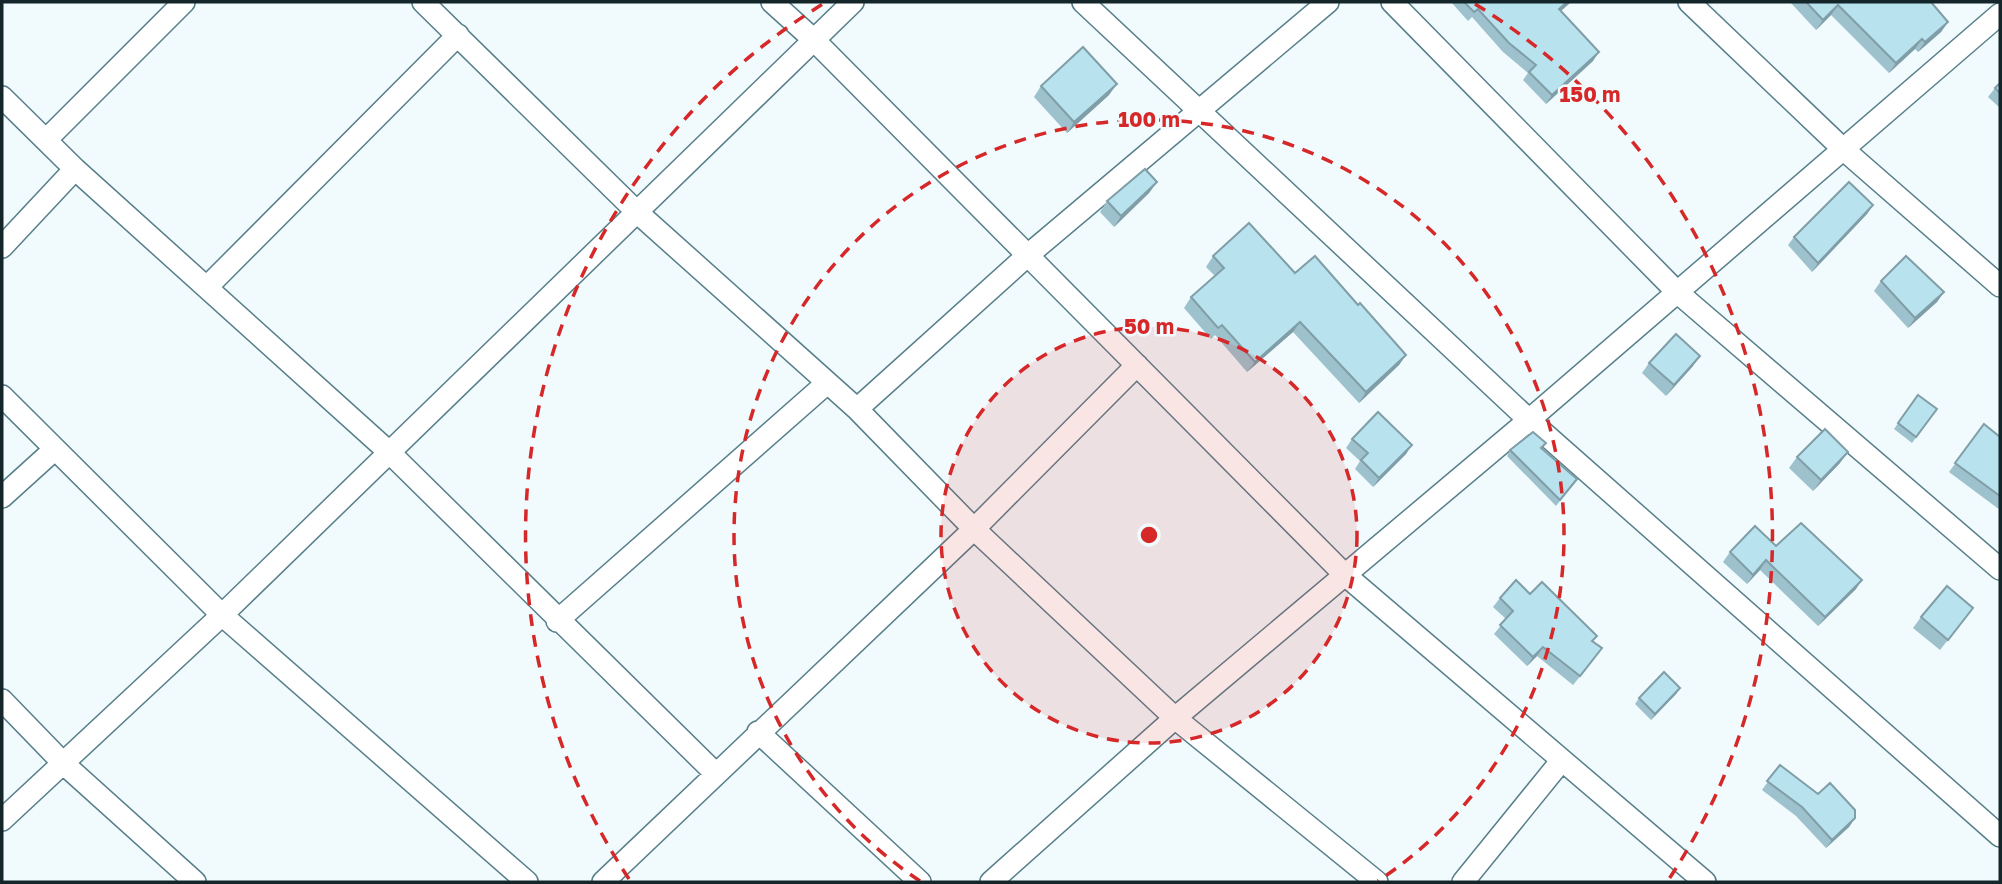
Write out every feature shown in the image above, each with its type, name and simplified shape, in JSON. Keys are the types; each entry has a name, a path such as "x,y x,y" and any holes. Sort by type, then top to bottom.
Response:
{"street":[{"path":"47,139 184,2"},
{"path":"423,2 638,212 856,409 974,529 1175,718 1377,882"},
{"path":"772,2 814,40 1344,574 1705,882"},
{"path":"2,820 222,615 853,2"},
{"path":"1083,2 1529,420 2000,836"},
{"path":"856,409 1028,255 1328,2"},
{"path":"1392,2 1676,292 2000,569"},
{"path":"1689,2 1843,149 2000,286"},
{"path":"1996,2 2000,6"},
{"path":"991,882 1175,718 1529,420 2000,14"},
{"path":"207,287 458,35"},
{"path":"2,97 75,169 389,452 557,621 716,774"},
{"path":"2,247 75,169"},
{"path":"603,882 974,529 1137,365"},
{"path":"557,621 827,383"},
{"path":"2,396 222,615 527,882"},
{"path":"2,497 55,449"},
{"path":"2,700 64,764 195,882"},
{"path":"758,732 920,882"},
{"path":"1463,882 1562,760"}],"building":[{"path":"1464,2 1567,2 1559,9 1599,52 1552,95 1529,72 1536,65 1509,43 1478,9 1474,12"},
{"path":"1806,2 1931,2 1948,22 1925,42 1922,39 1896,63 1838,5 1823,20"},
{"path":"1083,47 1117,84 1074,122 1041,86"},
{"path":"1145,169 1157,182 1121,216 1107,201"},
{"path":"1849,182 1873,205 1818,263 1794,237"},
{"path":"1249,223 1295,273 1315,256 1406,355 1366,392 1300,322 1255,362 1222,325 1218,328 1191,297 1224,268 1213,256"},
{"path":"1906,256 1944,292 1915,318 1881,281"},
{"path":"1676,334 1700,356 1674,385 1649,363"},
{"path":"1918,395 1937,409 1916,437 1898,423"},
{"path":"1378,412 1412,445 1379,478 1361,460 1368,453 1352,439"},
{"path":"1984,424 2000,437 2000,496 1955,463"},
{"path":"1825,429 1848,452 1821,480 1797,457"},
{"path":"1533,432 1546,443 1541,448 1577,479 1560,500 1510,450"},
{"path":"1801,523 1862,580 1825,617 1766,560 1753,575 1730,552 1755,526 1776,546"},
{"path":"1516,580 1530,594 1542,582 1597,636 1592,641 1602,648 1580,676 1543,647 1533,657 1500,625 1513,611 1500,598"},
{"path":"1947,586 1973,608 1948,640 1921,617"},
{"path":"1664,672 1680,688 1655,714 1639,698"},
{"path":"1780,765 1818,794 1830,783 1855,810 1855,818 1832,840 1802,807 1767,781"}]}
